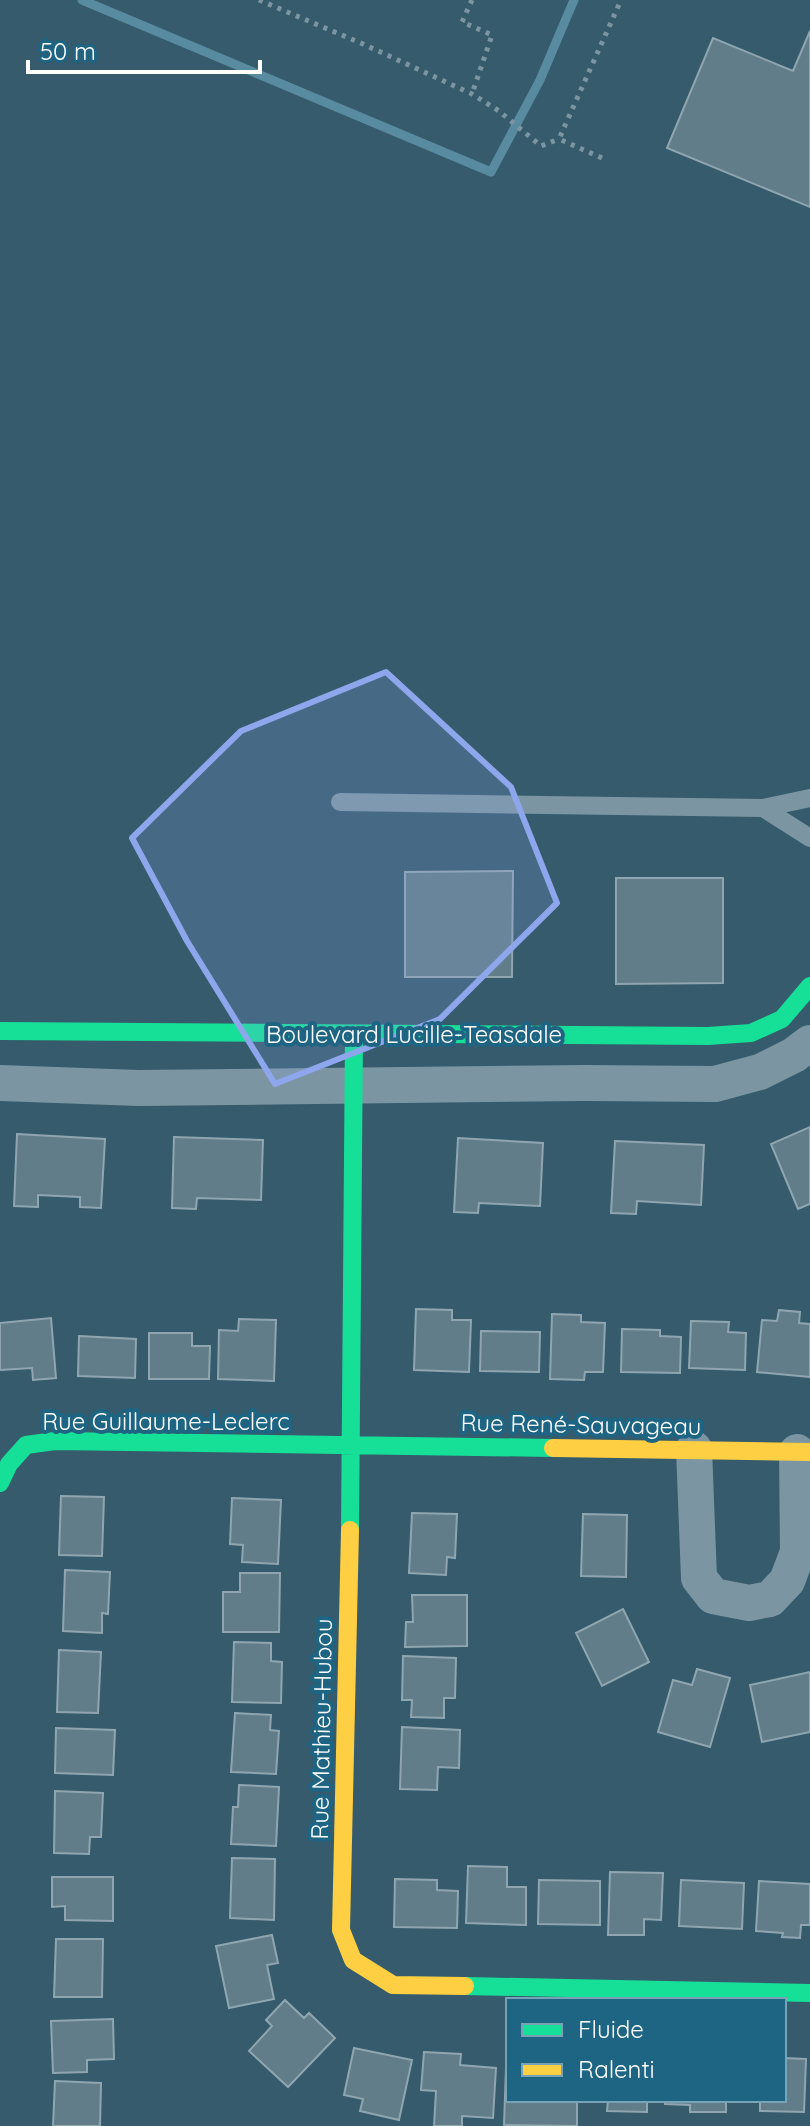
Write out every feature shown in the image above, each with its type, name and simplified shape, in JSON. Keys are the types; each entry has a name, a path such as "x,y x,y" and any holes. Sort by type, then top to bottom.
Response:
{"street":[{"name":"Boulevard Lucille-Teasdale","path":"0,1031 708,1036 751,1033 782,1019 810,986"},
{"name":"Rue Mathieu-Hubou","path":"354,1034 352,1445 341,1930 353,1960 393,1985 810,1993"},
{"name":"Boulevard Lucille-Teasdale","path":"0,1083 139,1088 353,1084 715,1084 760,1072 810,1043"},
{"name":"Rue Guillaume-Leclerc","path":"0,1483 9,1464 26,1445 55,1441 352,1445"},
{"name":"Rue René-Sauvageau","path":"352,1445 804,1452"},
{"path":"694,1449 699,1578 713,1596 749,1603 770,1599 787,1581 798,1552 804,1452"}],"lane":[{"path":"340,802 763,808 810,798"},
{"path":"763,808 810,838"}],"path":[{"path":"259,0 472,94 499,111 541,146 559,139 621,0"},
{"path":"472,0 462,22 492,35 472,94"},
{"path":"559,139 602,158"}],"highlighted area":[{"path":"386,672 511,787 557,903 440,1019 275,1084 187,941 132,838 241,731"}],"building":[{"path":"810,31 810,207 667,148 713,38 793,71"},
{"path":"513,871 512,977 405,977 405,872"},
{"path":"616,878 723,878 723,983 616,984"},
{"path":"810,1127 810,1204 798,1209 771,1144"},
{"path":"17,1134 105,1139 101,1208 80,1207 80,1197 38,1195 38,1207 14,1206"},
{"path":"174,1137 263,1140 261,1200 197,1198 196,1209 172,1208"},
{"path":"458,1138 543,1143 540,1206 479,1203 478,1213 454,1212"},
{"path":"615,1141 704,1145 701,1205 637,1201 636,1214 611,1213"},
{"path":"416,1309 452,1310 452,1320 471,1320 469,1372 414,1370"},
{"path":"779,1310 800,1312 799,1323 810,1324 810,1377 757,1372 762,1320 777,1321"},
{"path":"552,1314 581,1315 581,1322 605,1323 603,1372 585,1372 584,1380 550,1379"},
{"path":"51,1318 56,1378 33,1380 32,1368 0,1370 0,1323"},
{"path":"239,1319 276,1320 274,1381 218,1379 219,1330 238,1331"},
{"path":"691,1321 729,1322 728,1332 746,1333 745,1370 689,1368"},
{"path":"622,1329 660,1330 660,1336 681,1337 680,1373 621,1372"},
{"path":"481,1331 540,1332 539,1372 480,1371"},
{"path":"149,1333 192,1333 192,1346 210,1346 209,1379 149,1379"},
{"path":"79,1336 136,1339 135,1378 78,1376"},
{"path":"61,1496 104,1497 102,1556 59,1555"},
{"path":"232,1498 281,1500 278,1564 242,1562 243,1545 230,1544"},
{"path":"412,1513 457,1514 455,1558 447,1557 446,1575 409,1573"},
{"path":"583,1514 627,1515 626,1577 581,1576"},
{"path":"65,1570 110,1572 108,1614 102,1613 102,1633 63,1631"},
{"path":"240,1573 280,1573 279,1632 223,1632 223,1592 240,1592"},
{"path":"412,1595 467,1595 467,1646 405,1647 406,1622 413,1622"},
{"path":"623,1609 649,1662 602,1686 576,1633"},
{"path":"234,1642 271,1643 271,1661 282,1662 281,1703 232,1702"},
{"path":"59,1650 101,1652 98,1713 57,1712"},
{"path":"403,1656 456,1658 455,1698 444,1698 444,1718 411,1717 412,1700 402,1700"},
{"path":"697,1669 730,1678 710,1747 658,1732 673,1680 692,1685"},
{"path":"810,1672 810,1732 762,1742 750,1685"},
{"path":"235,1713 271,1715 270,1730 279,1731 276,1774 231,1772"},
{"path":"402,1727 460,1730 459,1768 438,1767 437,1790 400,1789"},
{"path":"56,1728 115,1730 113,1775 55,1773"},
{"path":"239,1785 279,1787 276,1846 231,1844 233,1807 238,1807"},
{"path":"55,1791 103,1793 101,1837 90,1837 89,1854 54,1853"},
{"path":"232,1858 275,1859 274,1920 230,1918"},
{"path":"468,1866 507,1867 507,1887 526,1887 526,1925 466,1923"},
{"path":"610,1872 663,1873 661,1920 644,1919 644,1935 608,1935"},
{"path":"52,1877 113,1877 113,1921 65,1920 65,1906 52,1907"},
{"path":"395,1879 437,1880 437,1890 458,1891 457,1928 394,1927"},
{"path":"539,1880 600,1881 600,1925 538,1924"},
{"path":"681,1880 744,1883 742,1929 679,1926"},
{"path":"759,1881 810,1884 810,1925 801,1925 800,1938 756,1931"},
{"path":"272,1935 278,1963 267,1965 274,1999 229,2008 216,1946"},
{"path":"56,1939 103,1939 102,1997 54,1997"},
{"path":"285,2000 304,2018 309,2013 335,2038 288,2087 249,2051 272,2026 266,2020"},
{"path":"113,2019 114,2059 87,2060 87,2072 53,2073 51,2021"},
{"path":"354,2048 412,2060 399,2120 360,2111 363,2099 344,2095"},
{"path":"424,2052 461,2054 460,2065 496,2068 493,2118 462,2116 462,2126 434,2126 436,2091 421,2090"},
{"path":"786,2058 806,2059 804,2112 760,2111 760,2102 786,2102"},
{"path":"506,2068 506,2102 577,2102 577,2126 504,2125"},
{"path":"55,2081 101,2083 100,2126 53,2126"},
{"path":"608,2102 647,2102 647,2112 607,2111"},
{"path":"726,2102 726,2112 690,2112 690,2105 665,2104"}],"waterway":[{"path":"82,0 491,172 540,80 574,0"}],"traffic: fast":[{"path":"0,1031 708,1036 751,1033 782,1019 810,986"},
{"path":"350,1530 354,1034"},
{"path":"0,1483 9,1464 26,1445 55,1441 553,1448"},
{"path":"465,1986 810,1993"}],"traffic: slow":[{"path":"553,1448 810,1452"},
{"path":"350,1530 341,1930 353,1960 393,1985 465,1986"}]}
